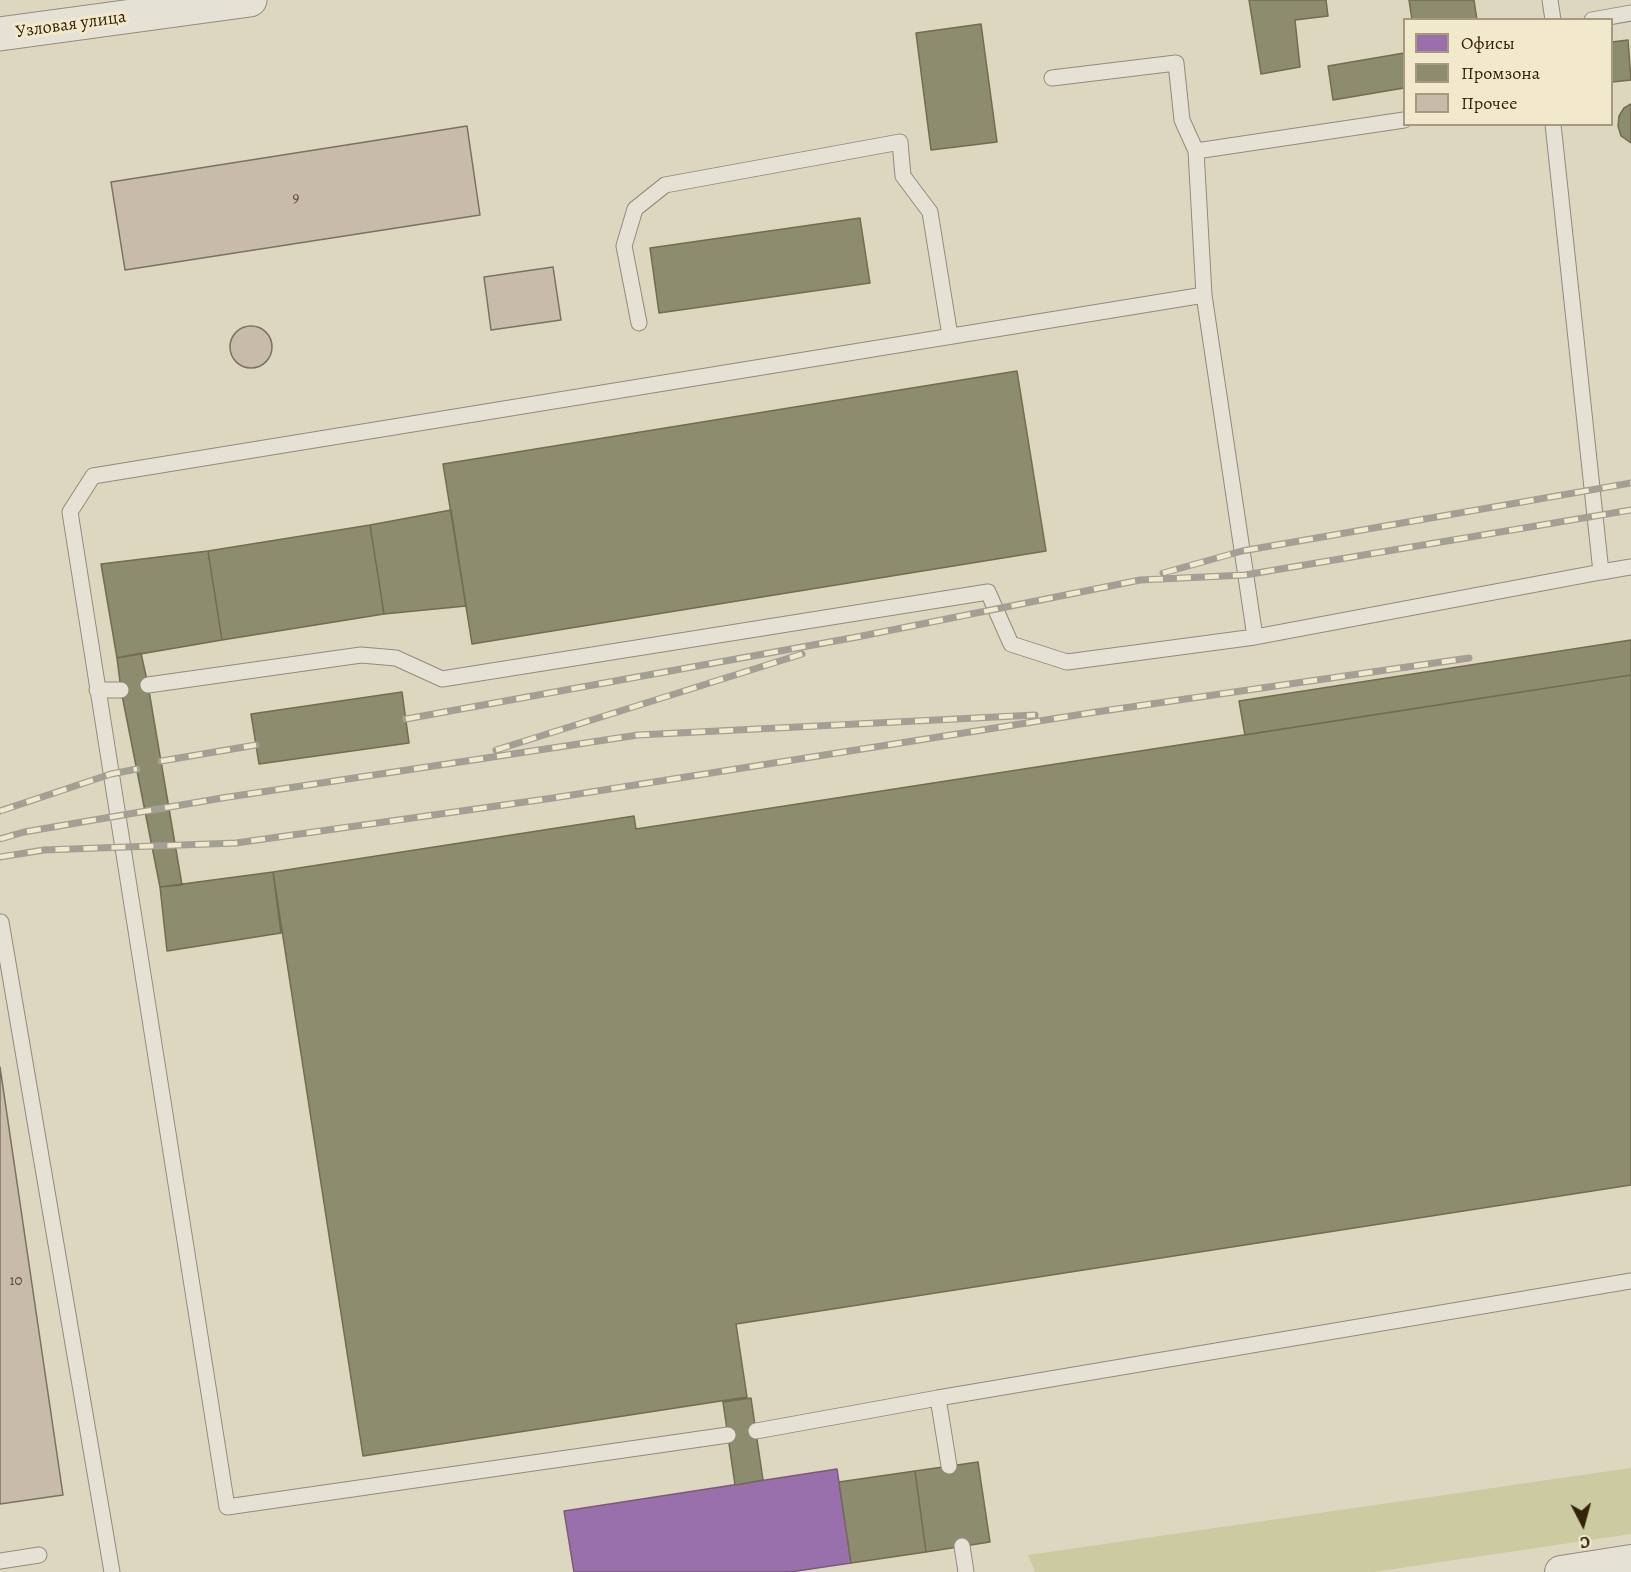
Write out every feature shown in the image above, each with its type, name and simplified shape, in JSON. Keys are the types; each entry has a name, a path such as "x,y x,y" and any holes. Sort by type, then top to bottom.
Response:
{"street":[{"name":"Узловая улица","path":"0,34 250,0"},
{"path":"1561,1572 1631,1560"}],"lane":[{"path":"1550,0 1553,18"},
{"path":"1603,18 1631,13"},
{"path":"1052,78 1176,63 1182,120 1196,151 1204,295 1255,637"},
{"path":"1196,151 1403,120"},
{"path":"1553,126 1601,572"},
{"path":"639,323 624,246 635,210 665,184 900,142 903,176 930,212 950,336"},
{"path":"728,1435 227,1507 70,512 93,476 1204,295"},
{"path":"148,685 361,655 396,658 442,679 988,592 1011,644 1067,662 1255,637 1631,567"},
{"path":"97,690 121,690"},
{"path":"1,922 112,1572"},
{"path":"756,1431 1631,1281"},
{"path":"938,1398 949,1466"},
{"path":"962,1546 966,1572"},
{"path":"0,1561 39,1555"}],"green space":[{"path":"1631,1468 1631,1534 1373,1572 1035,1572 1028,1555"}],"building: Офисы":[{"path":"837,1469 851,1563 790,1572 574,1572 564,1511"}],"building: Промзона":[{"path":"1249,0 1326,0 1328,16 1295,20 1300,67 1261,74"},
{"path":"1409,0 1474,0 1477,18 1412,18"},
{"path":"981,24 997,142 931,150 916,33"},
{"path":"1628,40 1631,80 1613,82 1613,42"},
{"path":"1403,53 1403,88 1333,100 1328,66"},
{"path":"1631,104 1631,143 1621,136 1618,126 1619,116 1624,108"},
{"path":"860,218 870,283 659,313 650,248"},
{"path":"1017,371 1046,551 472,644 443,464"},
{"path":"451,510 466,606 384,614 370,525"},
{"path":"370,525 384,614 222,640 208,551"},
{"path":"208,551 222,640 117,658 101,564"},
{"path":"1631,640 1631,675 1245,735 1239,701"},
{"path":"141,653 182,885 160,887 121,690 117,658"},
{"path":"1631,675 1631,1185 736,1324 747,1397 363,1456 273,872 634,816 636,829"},
{"path":"402,692 409,743 259,764 251,714"},
{"path":"273,872 281,933 167,951 160,887"},
{"path":"751,1398 763,1480 735,1485 723,1402"},
{"path":"978,1462 990,1542 926,1552 915,1471"},
{"path":"915,1471 926,1552 851,1563 839,1482"}],"building: Прочее":[{"path":"467,126 480,215 125,270 111,182"},
{"path":"553,267 561,320 491,330 484,277"},
{"path":"251,326 259,327 266,332 271,339 271,355 266,362 259,367 251,368 243,367 236,362 231,355 230,347 231,339 236,332 243,327"},
{"path":"0,1067 63,1495 0,1504"}],"railway":[{"path":"1163,573 1242,551 1631,483"},
{"path":"406,719 857,637 1140,580 1245,575 1631,510"},
{"path":"496,750 802,654"},
{"path":"0,857 44,850 236,843 553,798 1096,712 1469,658"},
{"path":"0,839 24,832 222,798 638,735 1035,715"},
{"path":"161,761 256,745"},
{"path":"0,811 111,774 137,769"}]}
